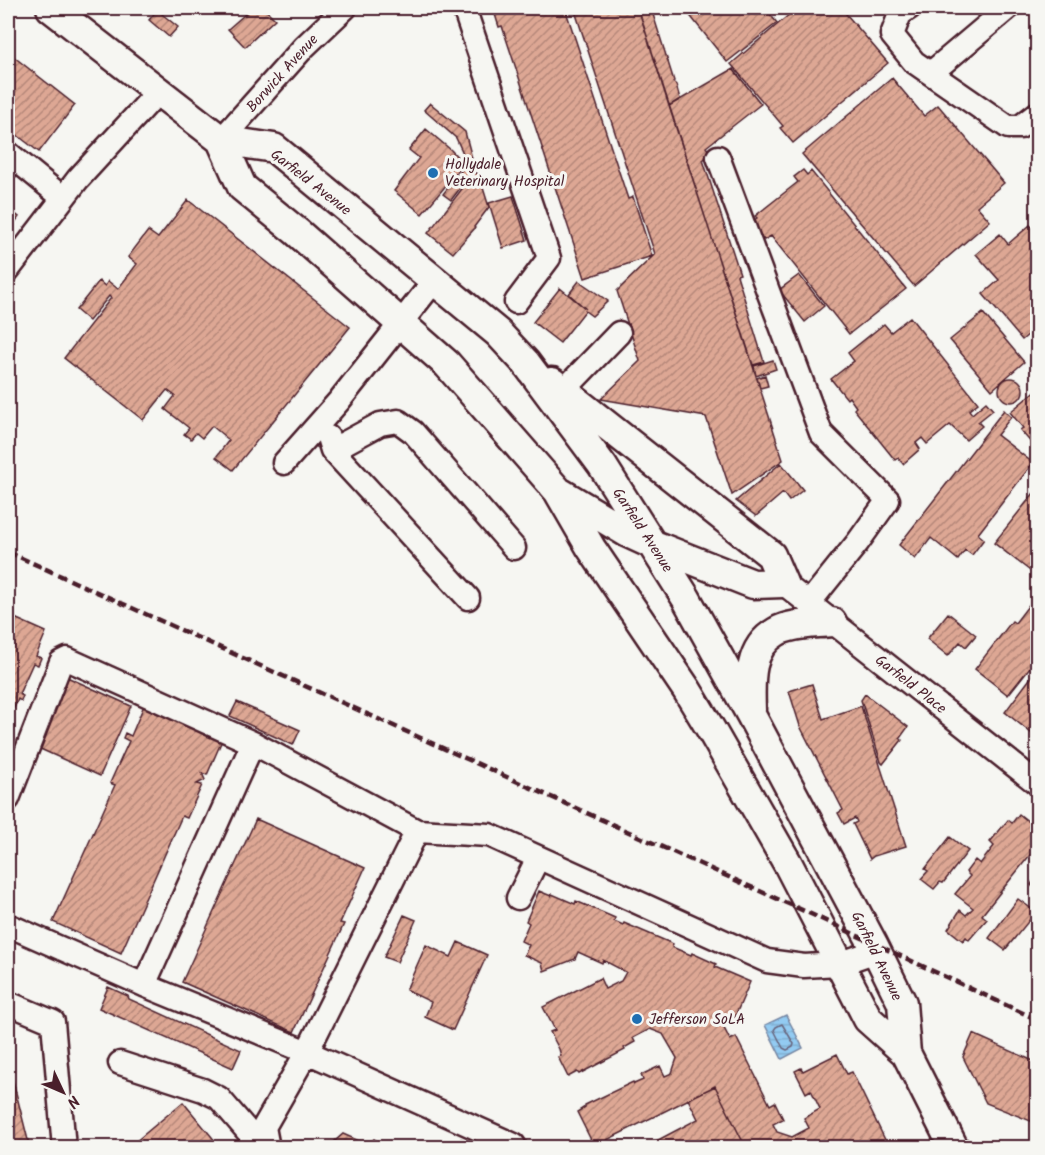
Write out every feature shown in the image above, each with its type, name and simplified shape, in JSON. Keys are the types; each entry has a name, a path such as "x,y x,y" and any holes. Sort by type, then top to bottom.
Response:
{"main road":[{"name":"Garfield Avenue","path":"51,8 221,140 243,187 297,231 447,364 558,491 591,548 681,680 710,728 788,864 868,1019 906,1053 954,1148"},
{"name":"Garfield Avenue","path":"221,140 273,148 498,333 526,363 602,465 654,545 751,715 902,1004 906,1053"},
{"path":"526,363 771,555 783,583 753,584 654,545 627,533 558,491"},
{"path":"751,715 750,676 756,654 766,641 777,632 832,622"}],"street":[{"name":"Borwick Avenue","path":"221,140 304,47 345,8"},
{"path":"464,8 549,258 516,302"},
{"path":"909,8 900,14 892,35 914,62 1008,127 1020,127 1038,113"},
{"path":"931,74 1008,8"},
{"path":"8,270 63,198 158,92"},
{"path":"8,153 63,198"},
{"path":"718,157 821,433 888,500 809,603"},
{"path":"284,463 325,418 434,281"},
{"path":"563,391 619,333"},
{"path":"325,418 332,450 468,598"},
{"path":"332,450 380,424 398,421 413,432 514,548"},
{"name":"Garfield Place","path":"783,583 1038,784"},
{"path":"8,799 61,662 67,659 253,742 417,831 489,836 767,961 804,966 838,964 876,951"},
{"path":"144,985 253,742"},
{"path":"120,1063 203,1090 219,1098 265,1141 417,831"},
{"path":"518,898 538,858"},
{"path":"8,925 144,985 307,1052 514,1146"},
{"path":"8,1003 53,1022 64,1148"}],"water":[{"path":"786,1015 803,1048 782,1059 765,1025"}],"building":[{"path":"252,8 264,8 275,19 245,47 228,29"},
{"path":"493,8 565,8 628,199 633,197 652,256 585,278 502,26 499,27"},
{"path":"574,8 638,8 783,460 732,495 706,417 601,399 640,361 617,291 655,254"},
{"path":"638,8 651,8 673,82 676,85 680,99 669,106"},
{"path":"684,8 749,8 755,15 765,8 777,23 727,62"},
{"path":"797,8 841,8 888,63 793,143 780,128 783,126 731,64"},
{"path":"157,10 178,27 169,37 149,20"},
{"path":"9,53 75,105 39,152 8,128"},
{"path":"733,69 761,104 706,147 711,153 703,160 740,274 737,275 764,362 753,365 669,106"},
{"path":"892,78 924,116 938,105 1004,183 977,206 990,221 914,286 802,154"},
{"path":"430,103 465,132 473,162 468,164 456,138 424,110"},
{"name":"Hollydale Veterinary Hospital","path":"426,129 464,164 422,214 394,191 419,158 409,150"},
{"path":"464,167 472,173 451,200 443,194"},
{"path":"803,170 807,175 811,171 906,289 849,334 771,236 764,240 750,223 757,218 755,216 798,182 794,177"},
{"path":"475,172 479,175 489,207 475,228 453,253 428,233"},
{"path":"513,196 527,240 503,248 489,203"},
{"path":"188,200 350,327 233,470 216,457 229,440 212,426 202,438 196,433 191,439 184,434 189,428 165,409 175,396 167,390 143,420 64,358 111,298 109,296 89,321 76,310 99,281 105,286 108,281 118,289 137,264 128,257 148,231 158,238"},
{"path":"8,208 19,217 8,232"},
{"path":"1030,225 1038,234 1038,330 1036,328 1022,340 983,294 999,280 976,254 1000,234 1008,244"},
{"path":"799,275 824,306 805,322 779,290"},
{"path":"579,281 608,301 592,316 585,311 560,343 533,322 560,288 586,309 569,294"},
{"path":"983,313 1024,362 992,390 950,340"},
{"path":"910,317 978,403 969,410 972,414 986,402 993,410 978,422 982,426 966,440 950,425 927,444 922,438 916,443 920,449 903,464 898,458 895,460 854,409 856,407 849,397 847,399 831,379 854,361 848,353 884,324 891,332"},
{"path":"773,360 776,369 756,376 754,366"},
{"path":"765,375 768,386 760,388 757,378"},
{"path":"1011,378 1016,379 1022,385 1022,395 1016,401 1011,402 1006,401 1000,395 999,390 1000,385 1006,379"},
{"path":"1038,389 1038,446 1036,444 1034,446 1020,430 1023,428 1010,412"},
{"path":"1004,410 1011,417 997,435 1033,463 978,534 984,539 972,555 965,550 958,560 931,538 915,559 899,545"},
{"path":"781,463 803,490 789,501 783,493 756,516 736,501"},
{"path":"1038,488 1038,577 994,543"},
{"path":"1038,593 1038,657 1008,695 975,669 1012,621 1015,623"},
{"path":"948,613 976,635 966,647 960,642 948,656 927,639"},
{"path":"8,615 46,632 36,656 41,658 38,665 33,663 19,694 23,696 21,701 18,699 8,722"},
{"path":"1038,668 1038,735 1036,737 1005,712"},
{"path":"67,677 131,706 100,776 36,747"},
{"path":"812,684 823,719 861,706 906,846 870,859 853,824 857,822 855,818 844,824 838,813 843,810 800,726 789,691"},
{"path":"865,694 908,727 900,738 902,740 883,764 861,700"},
{"path":"237,702 300,730 293,745 230,716"},
{"path":"145,703 223,738 207,775 202,773 205,780 197,784 202,785 187,818 182,816 121,953 53,922 115,785 110,783 129,741 123,738 125,733 131,736"},
{"path":"1019,814 1038,829 1038,845 982,915 987,919 969,940 966,937 963,941 948,929 960,910 966,915 973,908 955,894 970,876 966,872 975,860 980,864 994,846 990,842 1008,820 1012,823"},
{"path":"256,819 365,868 340,923 344,924 294,1032 182,982"},
{"path":"950,837 968,851 943,883 940,882 934,889 921,879 928,871 925,869"},
{"path":"1038,873 1038,887 1035,889 1031,885"},
{"name":"Jefferson SoLA","path":"539,891 575,904 576,901 615,918 614,921 673,944 672,947 691,955 692,953 716,964 715,967 750,982 733,1021 725,1017 722,1024 730,1040 736,1037 770,1105 775,1102 783,1119 773,1124 777,1132 792,1137 809,1128 804,1118 820,1109 811,1090 806,1093 795,1071 801,1068 803,1071 837,1054 847,1074 852,1072 889,1148 746,1148 715,1086 607,1140 609,1142 598,1148 591,1148 589,1143 592,1142 577,1112 585,1105 633,1082 634,1084 643,1080 641,1075 660,1066 665,1076 672,1073 677,1058 663,1034 650,1029 633,1038 635,1042 624,1048 625,1050 579,1074 577,1072 568,1077 558,1057 561,1056 559,1049 550,1032 555,1030 543,1007 600,978 605,989 621,981 626,972 603,960 602,963 578,952 575,959 544,971 542,963 524,955 529,945 521,941 529,923 526,921"},
{"path":"1018,899 1036,912 1005,950 989,938"},
{"path":"404,915 416,920 397,962 384,957"},
{"path":"458,942 487,955 453,1030 425,1017 431,1002 406,990 426,945 451,957"},
{"path":"108,987 128,996 129,999 241,1050 233,1068 99,1008"},
{"path":"973,1034 1038,1063 1038,1124 986,1103 963,1057"},
{"path":"8,1061 30,1148 8,1148"},
{"path":"715,1086 746,1148 643,1148 698,1119 688,1099"},
{"path":"183,1102 221,1148 128,1148"},
{"path":"343,1134 366,1146 374,1139 388,1148 327,1148"},
{"path":"461,1139 480,1148 457,1148"}],"railway":[{"path":"8,552 813,915 1038,1020"}],"place":[{"name":"Hollydale Veterinary Hospital","path":"433,173"},
{"name":"Jefferson SoLA","path":"637,1019"}]}
